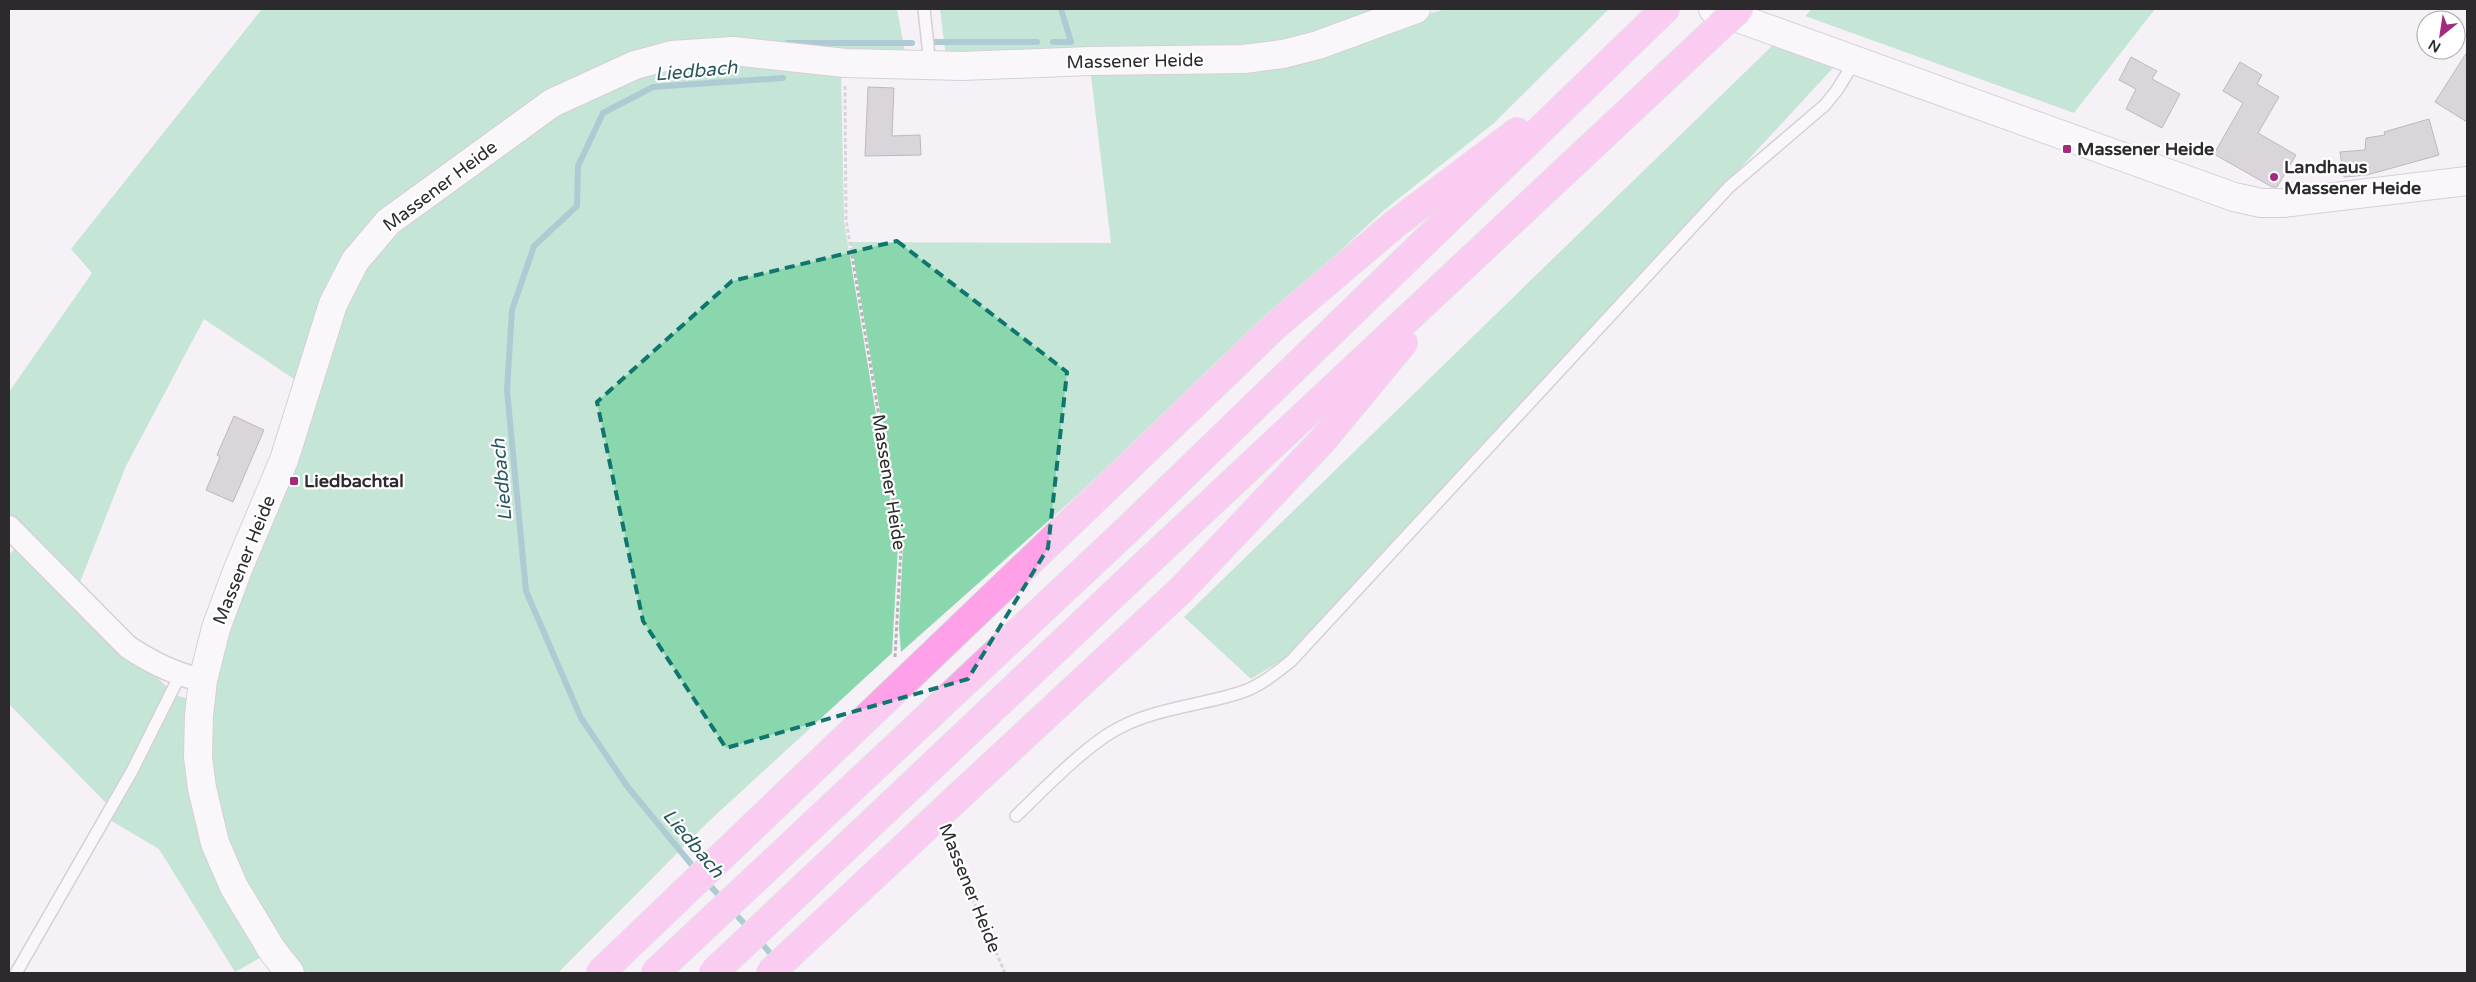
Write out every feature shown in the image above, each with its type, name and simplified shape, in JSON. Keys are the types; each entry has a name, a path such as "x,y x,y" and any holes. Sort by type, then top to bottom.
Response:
{"highway":[{"path":"655,973 1126,531 1665,9"},
{"path":"713,973 1151,559 1739,9"},
{"path":"600,973 1276,325 1395,224 1616,57"},
{"path":"770,973 1181,590 1322,441 1476,256"}],"street":[{"name":"Massener Heide","path":"290,973 272,950 234,887 215,843 202,788 198,757 199,715 192,677 216,628 238,569 284,460 333,304 355,261 388,222 552,103 635,65 672,55 733,51 845,63 930,65 1244,59 1283,54 1318,45 1416,9"},
{"path":"1713,9 2234,196 2261,202 2284,203 2467,181"},
{"path":"9,527 128,647 149,661 192,677"}],"lane":[{"path":"924,9 930,65"},
{"path":"1016,816 1090,749 1120,727 1162,712 1243,692 1264,681 1291,661 1729,188 1825,105 1838,90 1856,59"},
{"name":"Massener Heide","path":"16,973 132,771 192,677"}],"path":[{"name":"Massener Heide","path":"845,63 846,220 901,547 894,667"},
{"name":"Massener Heide","path":"948,837 954,856 1005,973"}],"highlighted area":[{"path":"897,241 1067,372 1048,548 968,679 726,748 643,621 597,402 732,281"}],"green space":[{"path":"262,9 897,9 906,57 672,45 382,215 300,383 204,319 126,466 78,587 9,518 9,392 92,273 71,249"},
{"path":"940,9 1396,9 1283,47 946,58"},
{"path":"1446,9 1609,9 1494,123 1383,211 1073,499 901,652 899,628 903,546 851,242 1111,243 1090,67 1243,65"},
{"path":"1812,9 2155,9 2074,113 1805,16"},
{"path":"1772,46 1833,68 1291,654 1251,679 1184,617"},
{"path":"732,60 841,71 844,221 898,547 892,653 707,823 558,973 302,973 279,944 227,845 208,757 210,705 224,632 341,307 376,246 556,110 636,73"},
{"path":"19,544 169,689 109,806 9,704 9,555"},
{"path":"176,695 191,700 189,759 265,955 235,972 159,849 110,820"}],"building":[{"path":"2467,52 2467,122 2435,102 2462,60 2466,60"},
{"path":"2131,57 2157,71 2152,79 2180,94 2162,128 2126,109 2136,89 2119,80"},
{"path":"2240,62 2262,75 2257,84 2279,97 2258,133 2296,155 2277,187 2272,187 2214,154 2243,103 2223,91"},
{"path":"868,87 894,88 892,136 920,135 921,155 865,156"},
{"path":"2429,119 2439,155 2367,175 2344,177 2340,152 2365,150 2366,138 2385,135 2384,132"},
{"path":"234,416 264,430 233,502 206,490 220,457 217,455"}],"waterway":[{"name":"Liedbach","path":"1053,42 1071,42 1061,9"},
{"name":"Liedbach","path":"934,42 1037,42"},
{"name":"Liedbach","path":"787,43 912,43"},
{"name":"Liedbach","path":"696,870 627,786 581,718 526,591 507,390 512,310 534,246 577,206 578,166 603,113 653,87 783,78"},
{"name":"Liedbach","path":"705,880 723,900"},
{"name":"Liedbach","path":"731,909 750,930"},
{"name":"Liedbach","path":"758,939 776,960"}],"place":[{"name":"Massener Heide","path":"2067,149"},
{"name":"Landhaus Massener Heide","path":"2274,177"},
{"name":"Liedbachtal","path":"294,481"}]}
